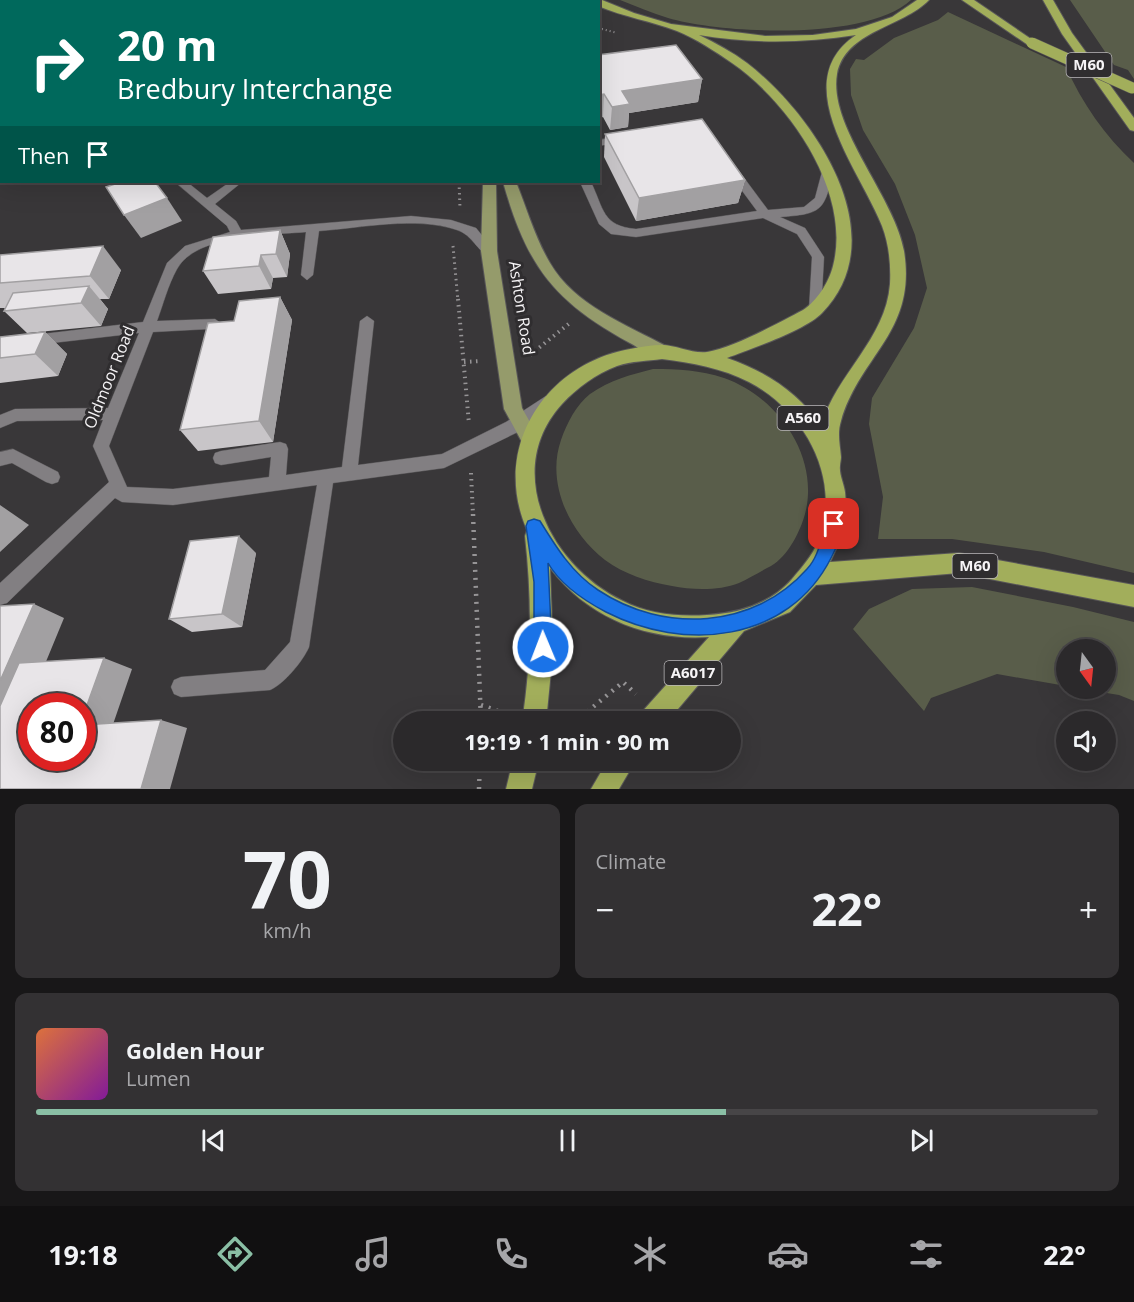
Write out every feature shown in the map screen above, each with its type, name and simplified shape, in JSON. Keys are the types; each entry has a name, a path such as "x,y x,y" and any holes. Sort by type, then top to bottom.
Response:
{"highway":[{"name":"A560","path":"600,3 648,22 682,30 745,38 785,39 872,29 902,17 924,0"},
{"name":"M60","path":"967,0 1032,43 1133,88"},
{"name":"M60","path":"1048,0 1067,34 1134,127"},
{"name":"A560","path":"833,473 815,432 787,399 750,374 710,358 662,352 621,357 585,373 554,398 525,430 525,496 534,526 557,564 592,596 637,619 686,628 736,624 781,605 814,574 831,542 837,507 830,426 846,389 889,321 898,285 896,246 880,203 843,134 831,87 832,70 839,55 872,29"},
{"name":"A560","path":"682,30 725,53 772,94 801,128 827,170 843,205 848,243 840,278 816,309 757,341 710,358"},
{"path":"527,711 543,669 542,582 534,526"},
{"name":"M60","path":"814,574 959,563 1134,596"},
{"name":"A6017","path":"659,711 736,624"},
{"path":"519,789 523,771"},
{"path":"604,789 616,771"}],"main road":[{"name":"Ashton Road","path":"489,183 489,251 513,409 525,430"},
{"name":"Ashton Road","path":"509,183 545,269 562,290 586,309 662,352"}],"lane":[{"path":"600,143 633,138"},
{"path":"727,162 766,215 801,231 818,257 816,309"},
{"path":"586,183 603,221 615,231 636,233 739,216 807,211 821,200 827,170"},
{"path":"182,183 232,224 237,234"},
{"path":"208,203 236,183"},
{"name":"Oldmoor Road","path":"117,484 101,446 172,266 189,249 237,234 411,220 451,224 472,231 489,251"},
{"path":"307,275 313,228"},
{"path":"349,475 367,321"},
{"path":"0,344 149,326 214,324 218,332 211,351"},
{"path":"0,422 15,415 114,414"},
{"path":"0,596 117,484 122,494 173,497 349,475 444,461 525,430"},
{"path":"221,458 280,450 277,484"},
{"path":"0,459 13,456 51,477"},
{"path":"181,687 270,680 299,647 326,478"}],"path":[{"path":"588,711 623,682 649,711"},
{"path":"481,705 499,711"},
{"path":"479,789 480,771"}],"green space":[{"path":"620,0 911,0 890,13 862,22 829,28 757,30 692,24 668,18"},
{"path":"1070,0 1134,0 1134,79 1128,70 1114,65"},
{"path":"948,12 1066,67 1095,118 1113,142 1134,163 1134,573 1044,552 952,539 878,539 883,497 869,424 872,398 914,328 927,288 915,235 895,184 863,130 851,95 850,69 856,59 864,60 894,38 938,20"},
{"path":"653,369 706,373 744,387 762,399 777,414 800,451 806,471 808,493 800,528 788,550 777,562 739,583 714,589 688,588 637,577 612,565 592,549 571,521 564,506 556,473 557,456 563,434 576,409 585,398 605,385"},
{"path":"972,587 1134,622 1134,701 1116,695 1116,639 1056,639 1056,684 997,674 931,698 924,711 853,629 869,609 912,589"}],"building":[{"path":"676,45 702,79 622,91 630,104 612,107 604,94 600,95 600,55"},
{"path":"702,119 745,180 639,198 605,134"},
{"path":"118,183 156,183 167,198 124,215 106,187"},
{"path":"280,230 276,254 261,255 259,266 203,271 213,237"},
{"path":"103,246 90,276 0,283 0,255"},
{"path":"89,286 81,303 4,311 13,293"},
{"path":"280,297 259,421 180,430 208,323 234,321 239,301"},
{"path":"45,332 35,354 0,358 0,337"},
{"path":"239,536 222,614 169,619 190,541"},
{"path":"34,604 0,681 0,606"},
{"path":"104,658 91,693 18,693 18,771 96,771 96,724 161,720 141,789 0,789 0,706 19,663"}],"route":[{"path":"543,647 542,582 534,526 557,564 592,596 637,619 686,628 736,624 781,605 814,574 831,542 834,524"}]}
